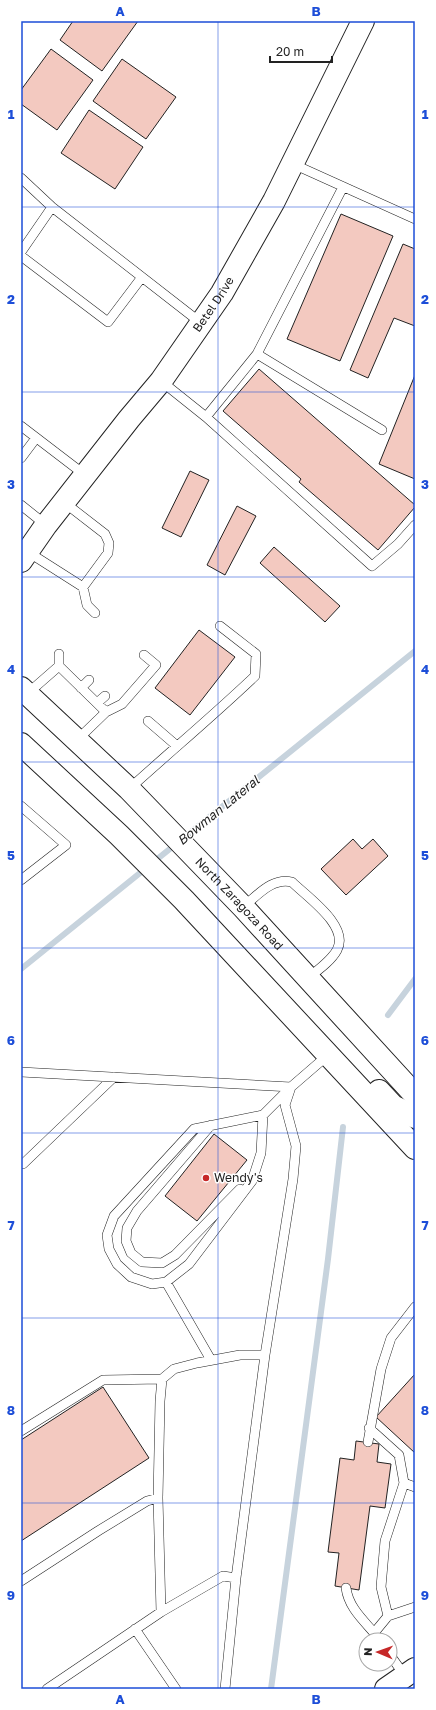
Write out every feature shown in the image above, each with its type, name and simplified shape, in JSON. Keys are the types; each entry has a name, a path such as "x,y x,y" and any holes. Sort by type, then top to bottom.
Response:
{"main road":[{"name":"Betel Drive","path":"24,556 46,525 65,503 129,419 161,381 202,324 222,293 274,201 363,21"},
{"name":"North Zaragoza Road","path":"24,691 129,789 209,874 243,907 307,979 415,1095"},
{"path":"21,744 119,835 184,900 415,1148"},
{"path":"240,960 267,970 393,1106 415,1117"},
{"path":"386,1689 410,1672"}],"lane":[{"path":"293,164 415,219"},
{"path":"21,178 52,207 202,324"},
{"path":"206,417 257,354 343,187"},
{"path":"21,252 52,207"},
{"path":"21,256 108,322 142,277"},
{"path":"257,354 382,430"},
{"path":"161,381 206,417 372,566 398,544 415,525"},
{"path":"21,426 86,476"},
{"path":"21,458 36,438"},
{"path":"65,503 105,534 109,543 108,553 83,587 87,605 95,613"},
{"path":"21,505 46,525"},
{"path":"24,556 83,587"},
{"path":"129,789 222,708 255,676 256,654 220,626"},
{"path":"59,654 59,666"},
{"path":"77,740 106,712 122,704 156,665 144,655"},
{"path":"59,666 69,670 81,688 106,712"},
{"path":"24,691 59,666"},
{"path":"81,688 89,680"},
{"path":"97,703 105,696"},
{"path":"148,721 177,746"},
{"path":"21,806 66,844 22,878"},
{"path":"243,907 275,882 284,880 292,882 334,922 341,939 338,950 307,979"},
{"path":"263,1115 261,1153 252,1181 189,1264 166,1282 152,1284 131,1277 117,1264 109,1249 107,1235 114,1216 194,1130 211,1125 263,1115 291,1087 328,1055"},
{"path":"21,1072 291,1087"},
{"path":"23,1164 114,1077"},
{"path":"225,1689 236,1578 265,1355 293,1178 296,1146 285,1105 291,1087"},
{"path":"211,1125 137,1211 127,1228 126,1240 131,1253 142,1262 162,1263 175,1255 236,1193 252,1181"},
{"path":"166,1282 211,1360"},
{"path":"368,1442 381,1369 391,1338 414,1312"},
{"path":"21,1431 103,1380 162,1379 174,1369 211,1360 240,1355 265,1355"},
{"path":"160,1612 158,1498 160,1400 162,1379"},
{"path":"370,1428 399,1455 404,1483 385,1542 381,1587 388,1616 379,1632"},
{"path":"404,1483 415,1487"},
{"path":"21,1581 104,1527 147,1501 158,1498"},
{"path":"50,1688 160,1612 223,1576 236,1578"},
{"path":"346,1588 347,1598 357,1614 373,1632"},
{"path":"388,1616 415,1607"},
{"path":"135,1629 176,1689"},
{"path":"398,1662 410,1672"}],"building":[{"path":"73,21 138,21 102,71 60,40"},
{"path":"51,49 93,80 57,130 21,104 21,90"},
{"path":"122,59 176,97 146,139 93,101"},
{"path":"89,110 143,147 115,189 61,153"},
{"path":"341,214 393,236 340,361 287,339"},
{"path":"403,244 415,249 415,326 394,318 368,378 350,370"},
{"path":"259,369 415,505 415,507 378,550 299,482 301,479 223,411"},
{"path":"415,375 415,479 379,464"},
{"path":"190,471 209,480 181,537 162,528"},
{"path":"237,506 256,516 225,575 207,565"},
{"path":"274,547 340,606 325,622 260,563"},
{"path":"199,630 235,657 190,715 155,688"},
{"path":"353,839 362,849 373,839 388,856 346,895 321,869"},
{"name":"Wendy's","path":"214,1134 247,1160 197,1221 165,1196"},
{"path":"415,1374 415,1453 376,1417"},
{"path":"103,1387 149,1458 21,1541 21,1440"},
{"path":"356,1441 379,1444 377,1462 391,1464 385,1508 370,1506 359,1590 335,1586 339,1553 328,1552 340,1458 354,1460"}],"waterway":[{"name":"Bowman Lateral","path":"21,969 415,651"},
{"path":"388,1015 415,979"},
{"path":"271,1689 328,1259 343,1127"}],"place":[{"name":"Wendy's","path":"206,1178"}]}
